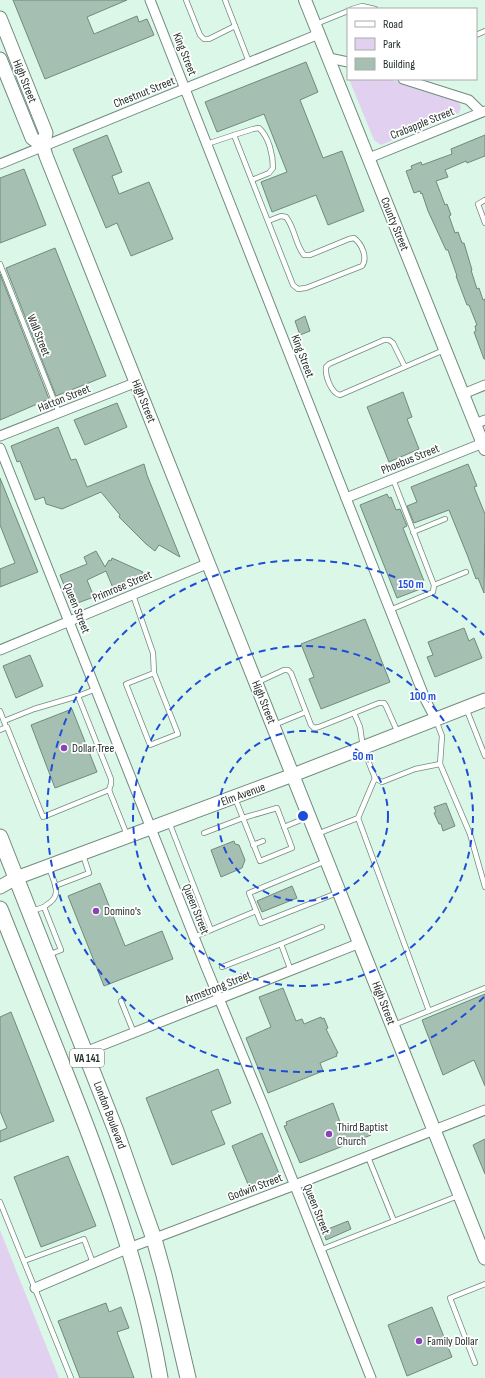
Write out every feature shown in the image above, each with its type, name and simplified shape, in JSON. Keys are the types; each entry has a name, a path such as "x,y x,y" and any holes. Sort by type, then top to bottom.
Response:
{"main road":[{"name":"High Street","path":"0,18 46,133 43,146"},
{"name":"High Street","path":"0,59 32,138 43,146 485,1258"},
{"name":"Elm Avenue","path":"0,887 16,878 293,775 485,700"},
{"name":"London Boulevard","path":"0,837 116,1130 154,1239 188,1378"},
{"name":"VA 141","path":"0,909 91,1138 129,1248 153,1341 160,1378"}],"street":[{"name":"King Street","path":"150,0 426,701 436,720"},
{"name":"County Street","path":"305,0 463,394 480,422 484,446"},
{"name":"Chestnut Street","path":"0,164 249,62 317,29"},
{"path":"329,58 347,62"},
{"path":"406,80 469,100 483,112"},
{"name":"Crabapple Street","path":"368,158 483,112"},
{"name":"Hatton Street","path":"0,436 136,382"},
{"path":"463,394 485,385"},
{"name":"Phoebus Street","path":"346,498 393,479 484,446"},
{"name":"Queen Street","path":"0,448 371,1378"},
{"name":"Primrose Street","path":"0,650 209,563"},
{"name":"Armstrong Street","path":"85,1052 220,1000 360,943"},
{"name":"Godwin Street","path":"35,1288 129,1248 368,1157 485,1110"}],"lane":[{"path":"186,0 200,35 204,39 209,39 235,26"},
{"path":"225,0 249,62"},
{"path":"355,8 362,6 371,8"},
{"path":"317,29 347,11"},
{"path":"207,144 259,128 264,132 273,156 273,168 269,173 252,180"},
{"path":"234,136 293,285 298,289 306,288 362,266 365,262 365,257 358,241 354,238 310,255 304,254 300,250 290,221 286,217 282,216 268,221"},
{"path":"485,200 478,204 485,223"},
{"name":"Wall Street","path":"0,264 59,413"},
{"path":"405,367 393,343 389,340 384,340 329,364 326,367 326,372 333,390 336,394 340,395 445,350"},
{"path":"390,610 433,592 434,585 393,479"},
{"path":"413,532 445,519"},
{"path":"434,585 466,572"},
{"path":"132,595 153,653 154,673 178,734 150,745 126,684 154,673"},
{"path":"256,682 284,670 288,670 291,673 311,725 314,728 379,703 384,703 399,734"},
{"path":"4,721 34,709 96,689"},
{"path":"78,696 111,779 109,790 128,836"},
{"path":"466,708 485,757"},
{"path":"0,711 43,817 109,790"},
{"path":"273,725 306,712"},
{"path":"354,713 360,728 363,748 375,778 382,782 415,769 440,764"},
{"path":"436,720 442,736 440,764 470,834 485,886"},
{"path":"0,730 7,727"},
{"path":"375,778 358,818 430,1010"},
{"path":"204,833 243,818 277,808 292,848 260,861 253,845 243,818 235,797"},
{"path":"280,834 310,817"},
{"path":"317,834 358,818"},
{"path":"168,822 211,930"},
{"path":"253,845 262,841"},
{"path":"56,886 89,873 82,854"},
{"path":"327,861 249,893 261,923 340,892"},
{"path":"30,912 44,907 54,899 56,895 56,886 48,866"},
{"path":"44,907 61,950 47,956"},
{"path":"194,937 256,911"},
{"path":"222,967 322,927"},
{"path":"281,944 291,971"},
{"path":"392,1025 485,988"},
{"path":"121,1001 134,1033"},
{"path":"368,1157 394,1221"},
{"path":"320,1250 460,1195"},
{"path":"0,1202 71,1378"},
{"path":"24,1261 84,1239 93,1263"},
{"path":"475,1363 450,1298 485,1284"}],"green space":[{"path":"349,80 391,80 454,99 461,107 459,113 381,145 374,140"},
{"path":"0,1230 59,1378 0,1378"}],"building":[{"path":"13,0 127,0 87,17 94,34 137,16 139,22 147,19 154,35 45,79"},
{"path":"306,62 318,92 300,100 323,158 342,151 364,211 328,225 316,195 272,212 261,182 287,172 264,114 217,132 205,102"},
{"path":"107,135 122,172 112,176 119,194 149,182 173,239 131,256 117,223 106,228 73,149"},
{"path":"485,135 485,156 467,163 466,161 445,170 448,177 436,181 445,205 447,204 451,215 449,216 455,233 458,232 462,243 464,243 477,289 479,288 483,300 485,299 484,359 474,332 476,331 475,326 477,325 469,305 467,305 448,250 446,250 428,211 422,193 421,194 420,191 414,193 406,171 412,169 411,166 421,162 422,165 452,154 451,149"},
{"path":"24,169 46,225 0,243 0,178"},
{"path":"55,248 106,376 56,396 6,268"},
{"path":"0,274 49,399 0,420"},
{"path":"305,316 310,331 300,335 295,321"},
{"path":"403,392 412,417 407,419 419,449 389,462 367,407"},
{"path":"117,403 127,427 85,445 74,420"},
{"path":"58,427 71,460 76,459 87,487 144,464 180,557 159,545 155,551 146,544 119,517 120,515 101,492 62,509 46,504 44,497 35,500 20,461 17,462 11,446"},
{"path":"468,464 477,486 474,487 485,514 484,593 478,578 476,579 449,510 414,523 407,506 417,502 411,487"},
{"path":"0,478 38,572 0,587 0,569 15,563 0,525"},
{"path":"387,494 389,498 391,497 396,510 400,509 407,526 403,528 424,581 421,582 423,588 397,598 360,505"},
{"path":"96,551 105,567 112,558 143,572 140,577 113,588 106,571 87,580 94,597 72,605 60,575 87,564 84,557"},
{"path":"365,619 390,682 321,709 309,679 314,677 301,644"},
{"path":"464,628 469,641 474,638 482,658 435,677 427,657 433,655 428,642"},
{"path":"30,655 43,686 16,698 3,666"},
{"name":"Dollar Tree","path":"72,709 97,772 55,788 31,725"},
{"path":"446,803 455,826 443,831 441,824 439,824 434,813 436,812 434,807"},
{"path":"234,841 235,844 239,845 245,860 242,868 221,877 211,850"},
{"path":"100,883 125,946 162,931 173,959 104,986 68,896"},
{"path":"292,886 297,898 262,912 257,901"},
{"path":"283,988 296,1021 302,1019 304,1024 321,1017 322,1019 324,1018 328,1028 326,1029 338,1053 336,1054 337,1056 320,1063 323,1071 268,1093 246,1038 271,1027 259,997"},
{"path":"485,994 485,1086 474,1060 443,1075 422,1020"},
{"path":"11,1012 54,1121 0,1142 0,1131 7,1128 0,1111 0,1017"},
{"path":"218,1069 231,1103 211,1111 225,1144 172,1165 146,1098"},
{"name":"Third Baptist Church","path":"333,1103 344,1133 366,1124 371,1135 300,1163 284,1126 287,1125 286,1122"},
{"path":"262,1133 280,1176 250,1189 232,1146"},
{"path":"485,1139 485,1174 473,1145"},
{"path":"68,1156 96,1226 41,1247 14,1177"},
{"path":"348,1221 351,1229 326,1240 323,1231"},
{"path":"106,1303 109,1312 121,1307 129,1328 117,1332 134,1378 80,1378 58,1321"},
{"name":"Family Dollar","path":"432,1307 452,1357 407,1376 388,1325"}],"place":[{"name":"Dollar Tree","path":"64,748"},
{"name":"Domino's","path":"96,911"},
{"name":"Third Baptist Church","path":"329,1134"},
{"name":"Family Dollar","path":"419,1341"}]}
